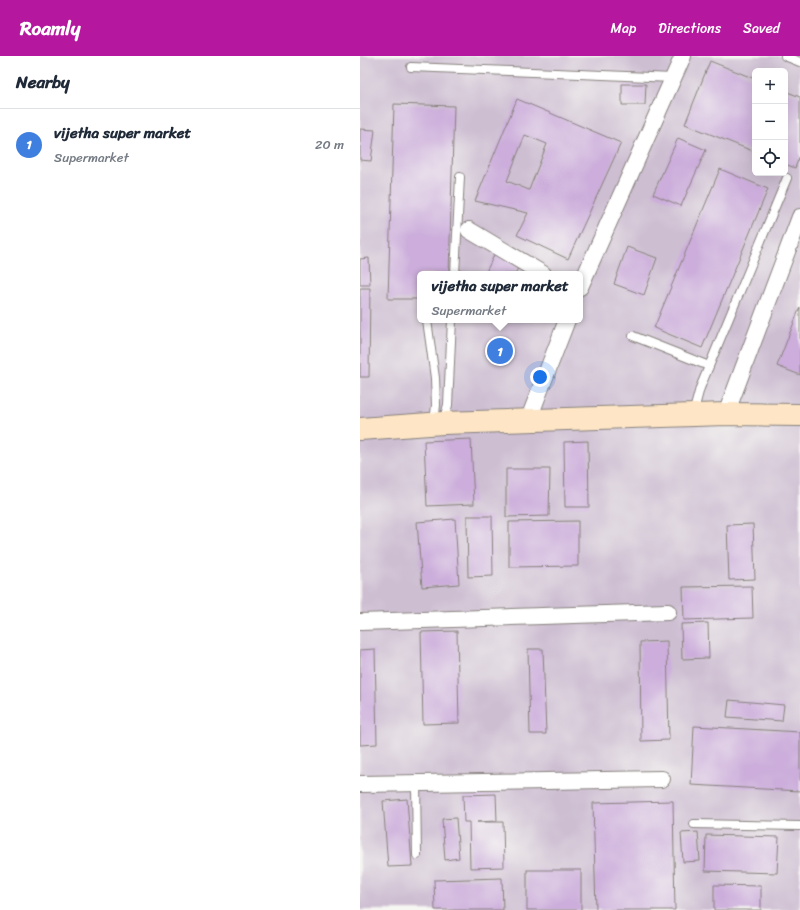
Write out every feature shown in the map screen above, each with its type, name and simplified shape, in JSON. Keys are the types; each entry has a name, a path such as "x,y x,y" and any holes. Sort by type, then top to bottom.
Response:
{"street":[{"path":"583,281 684,56"},
{"path":"726,414 800,217"},
{"path":"469,230 538,271"},
{"path":"528,421 566,323"},
{"path":"360,429 438,423 726,414 800,415"},
{"path":"360,622 668,612"},
{"path":"360,784 662,779"}],"lane":[{"path":"785,56 800,62"},
{"path":"411,67 673,78"},
{"path":"455,271 460,177"},
{"path":"693,415 700,388 787,178"},
{"path":"427,323 435,378 438,423"},
{"path":"438,423 448,405 452,323"},
{"path":"633,336 709,366"},
{"path":"416,783 417,855"},
{"path":"694,824 800,826"}],"shaded area":[{"path":"360,56 800,56 800,910 360,910"}],"building":[{"path":"710,61 752,78 752,151 685,124"},
{"path":"622,84 646,84 645,105 622,105"},
{"path":"788,92 800,97 800,155 795,168 788,165"},
{"path":"517,99 621,143 568,259 517,235 528,213 475,201","holes":["525,135 547,144 529,190 507,181"]},
{"path":"394,104 454,106 449,271 417,271 417,299 388,299"},
{"path":"360,129 375,130 371,161 360,160"},
{"path":"678,138 706,150 681,206 653,194"},
{"path":"720,169 768,189 702,348 654,328"},
{"path":"627,247 657,258 644,295 614,284"},
{"path":"495,253 520,264 516,271 486,271"},
{"path":"369,258 370,285 360,285 360,259"},
{"path":"360,288 370,288 369,377 360,377"},
{"path":"800,307 800,375 777,366"},
{"path":"471,439 474,504 427,506 424,441"},
{"path":"588,441 589,507 565,507 564,442"},
{"path":"506,469 550,469 549,516 506,517"},
{"path":"467,516 492,516 493,576 468,577"},
{"path":"455,519 459,584 422,587 417,522"},
{"path":"578,521 578,566 509,567 509,522"},
{"path":"753,524 755,579 729,580 727,525"},
{"path":"752,586 753,618 684,620 683,587"},
{"path":"708,623 709,658 682,659 681,624"},
{"path":"457,631 459,723 423,724 421,632"},
{"path":"667,641 669,740 641,741 640,642"},
{"path":"375,649 377,744 360,745 360,650"},
{"path":"528,649 543,649 546,734 530,734"},
{"path":"729,700 784,705 782,721 727,717"},
{"path":"694,726 800,732 800,791 691,785"},
{"path":"496,794 497,821 477,822 503,822 504,867 470,868 469,822 464,822 463,795"},
{"path":"407,799 412,866 388,867 383,801"},
{"path":"673,801 675,910 596,910 593,803"},
{"path":"456,818 459,858 445,860 442,819"},
{"path":"698,832 700,861 683,862 681,833"},
{"path":"706,835 779,837 777,873 705,871"},
{"path":"527,870 581,870 581,910 527,910"},
{"path":"502,878 503,910 435,910 434,880"},
{"path":"714,885 761,886 761,910 714,910"}],"place":[{"name":"vijetha super market","path":"500,351"}]}
